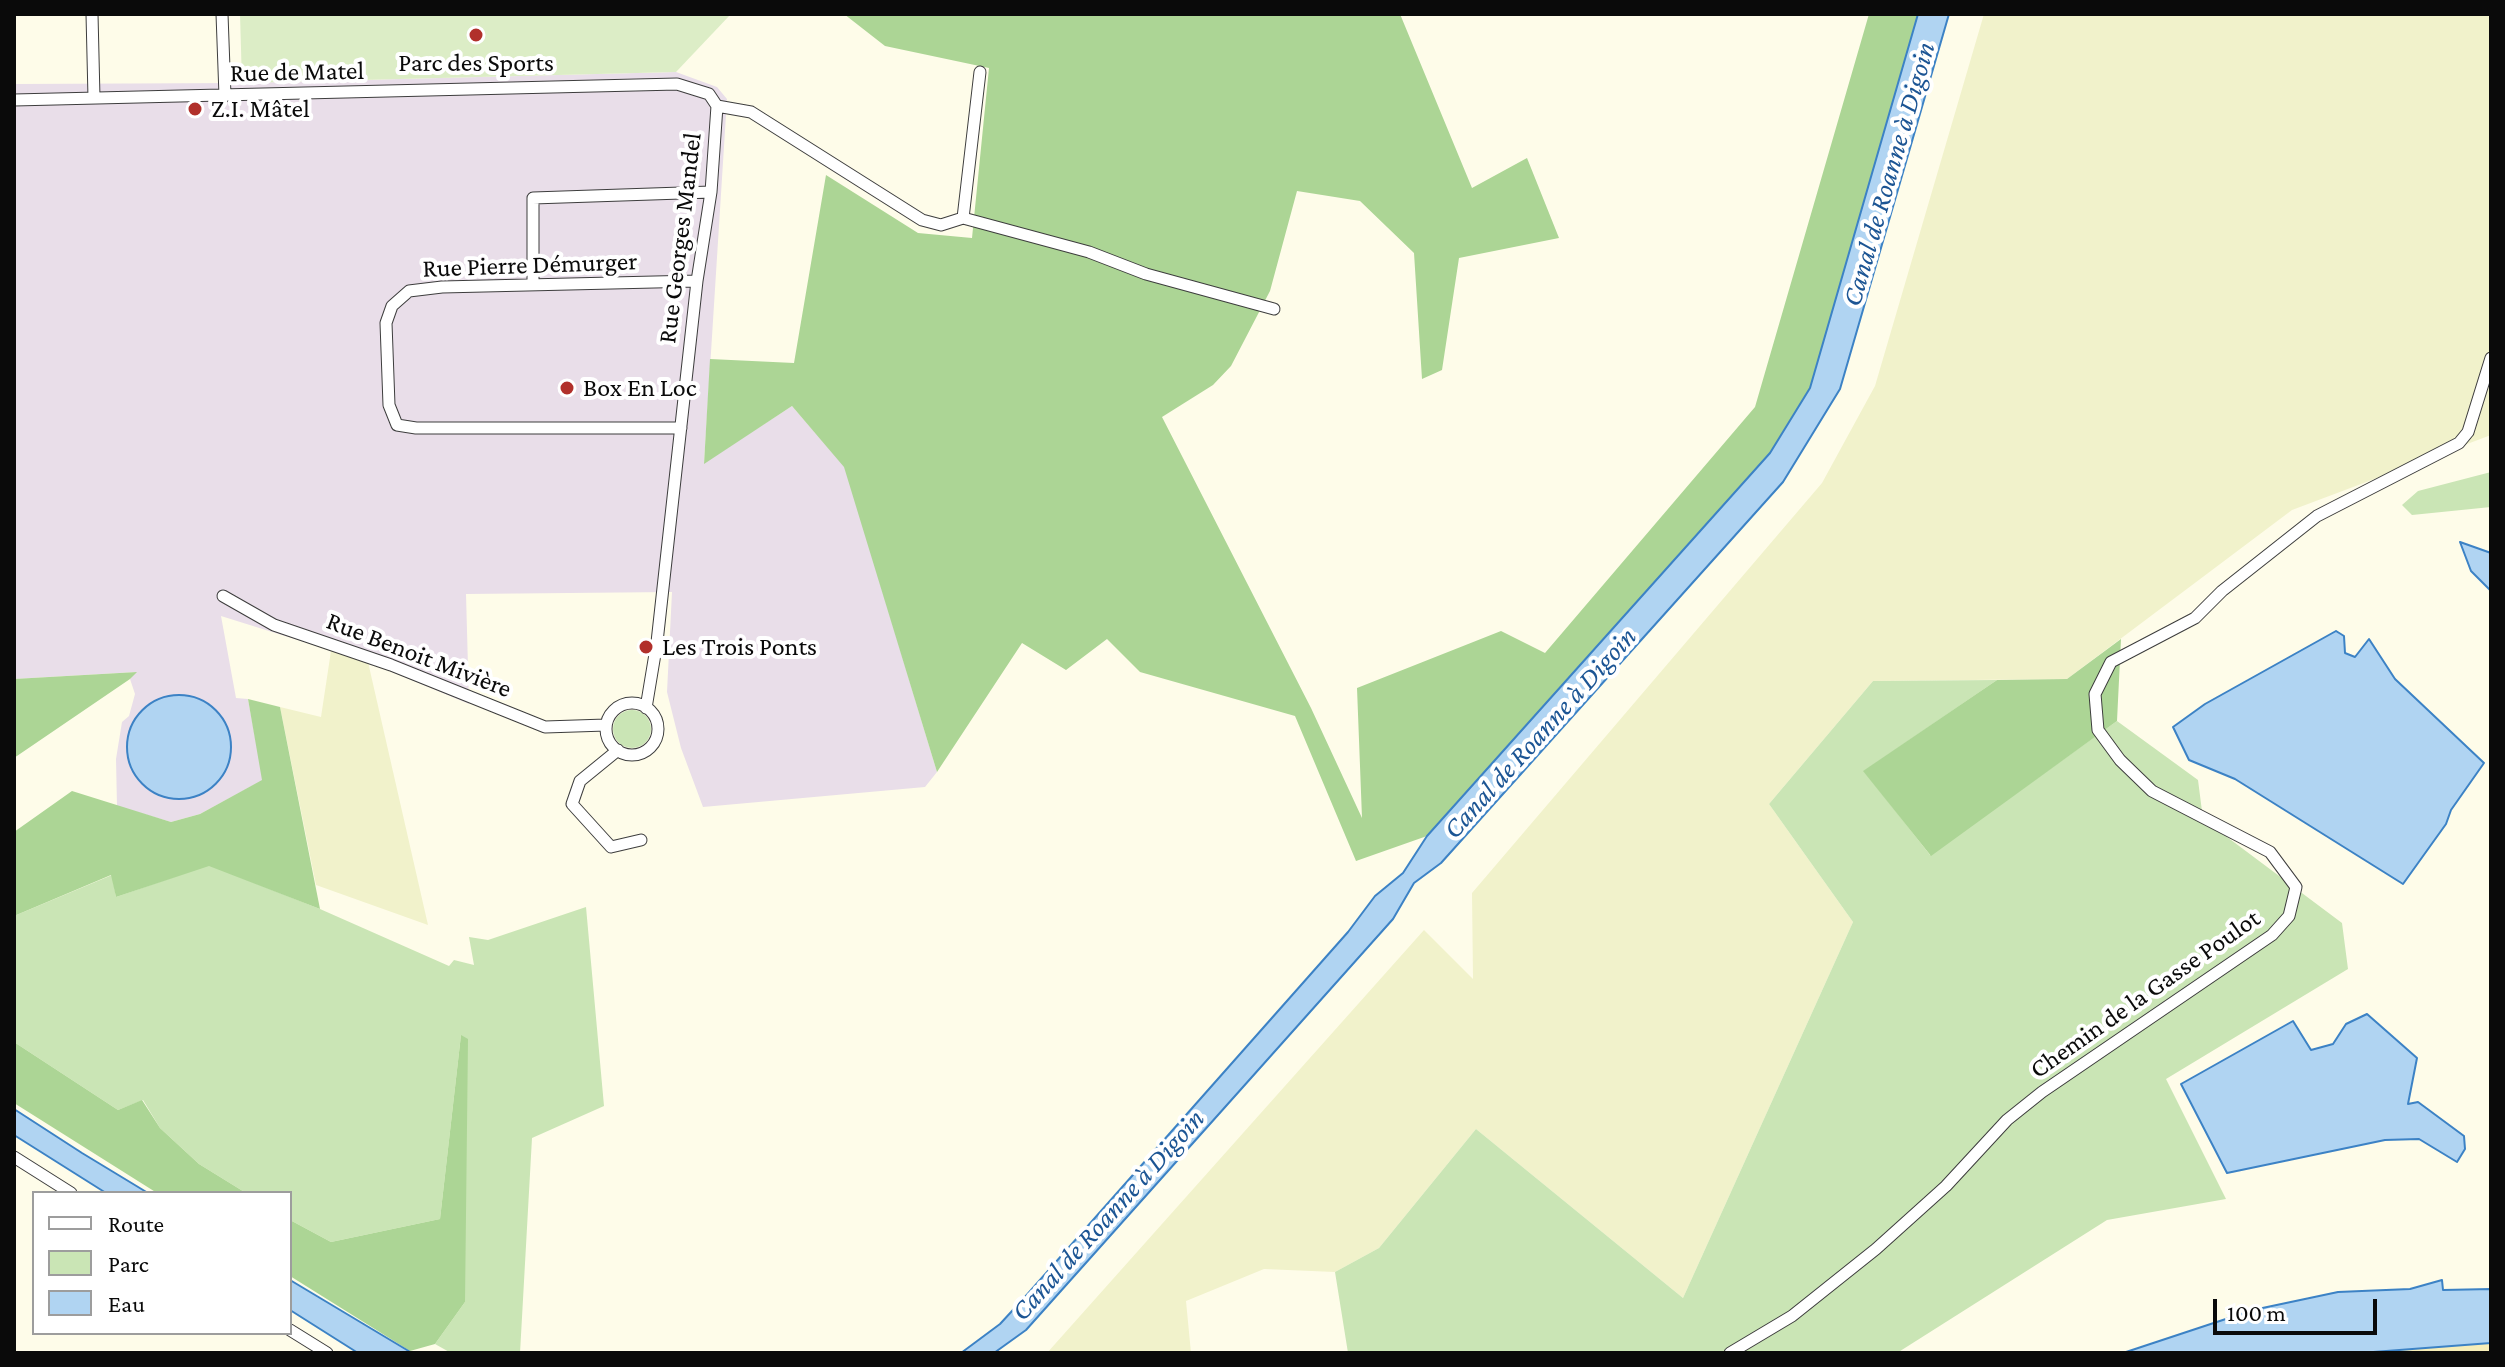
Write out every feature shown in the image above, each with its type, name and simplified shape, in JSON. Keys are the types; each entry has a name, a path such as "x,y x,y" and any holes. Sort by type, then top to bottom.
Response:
{"street":[{"path":"92,14 94,98"},
{"path":"222,14 225,96"},
{"path":"963,218 980,72"},
{"name":"Rue de Matel","path":"14,100 677,84 709,94 717,106 751,112 922,220 941,225 963,218 1274,309"},
{"name":"Rue Georges Mandel","path":"618,750 626,754 643,752 655,740 657,722 646,708 697,281 711,192 717,106"},
{"path":"533,285 533,198 711,192"},
{"name":"Rue Pierre Démurger","path":"681,428 416,428 397,425 389,405 386,323 392,306 409,291 697,281"},
{"name":"Chemin de la Gasse Poulot","path":"1730,1353 1792,1316 1876,1249 1946,1186 2007,1120 2042,1092 2272,935 2289,916 2296,887 2270,852 2152,791 2120,760 2098,730 2095,694 2111,662 2195,618 2222,591 2317,516 2459,443 2468,432 2491,358"},
{"name":"Rue Benoit Mivière","path":"223,596 274,625 391,665 545,727 606,725"},
{"path":"641,840 611,847 572,804 580,781 618,750 608,739 606,725 612,712 625,704 646,708"},
{"path":"14,1157 68,1191"},
{"path":"292,1331 327,1353"}],"shaded area":[{"path":"676,72 717,87 727,99 704,463 792,406 845,467 937,772 925,787 703,807 681,748 667,692 672,592 466,594 469,704 368,662 221,616 236,698 248,699 263,780 200,814 171,822 117,806 116,759 122,722 129,716 135,694 130,679 136,672 14,679 14,84 242,83"}],"green space":[{"name":"Parc des Sports","path":"240,14 731,14 676,72 242,83"},
{"path":"844,14 1400,14 1472,188 1527,158 1559,238 1459,258 1442,370 1422,379 1414,253 1360,201 1297,191 1270,291 1231,366 1213,385 1162,417 1311,708 1362,818 1357,688 1501,631 1545,653 1755,407 1869,14 1918,14 1810,388 1770,453 1427,836 1356,861 1295,716 1140,672 1107,639 1066,670 1022,643 937,772 844,467 792,406 704,464 710,359 794,363 826,175 918,233 972,238 989,68 885,46"},
{"path":"1984,14 2491,14 2491,435 2292,510 2067,679 1873,681 1769,804 1853,922 1683,1298 1476,1129 1379,1248 1335,1272 1264,1269 1186,1301 1191,1353 1047,1353 1424,930 1473,979 1472,893 1822,483 1875,386"},
{"path":"2491,472 2491,507 2412,515 2402,505 2418,491"},
{"path":"2121,639 2117,721 1931,856 1863,771 1997,680 2067,679"},
{"path":"331,651 368,662 428,925 316,885 280,707 321,717"},
{"path":"137,672 130,679 14,758 14,679"},
{"path":"1997,680 1864,771 1930,855 2117,721 2198,780 2203,819 2342,923 2348,969 2166,1079 2226,1199 2107,1220 1897,1353 1348,1353 1335,1272 1379,1248 1476,1129 1683,1298 1853,922 1769,804 1873,681"},
{"path":"248,699 280,707 320,909 209,866 116,897 111,875 14,916 14,832 72,791 171,822 200,814 262,780"},
{"path":"632,710 645,716 651,729 645,742 632,748 619,742 613,729 619,716"},
{"path":"209,865 320,909 449,966 454,960 474,965 469,937 488,940 586,907 604,1106 532,1138 520,1353 451,1353 435,1344 465,1302 461,1035 440,1219 331,1242 292,1221 292,1191 243,1191 199,1164 160,1128 143,1100 118,1110 14,1042 14,916 112,875 116,897"},
{"path":"461,1035 468,1039 465,1302 435,1344 410,1351 292,1277 292,1221 331,1242 440,1219"},
{"path":"14,1042 118,1110 142,1100 160,1128 199,1164 243,1191 154,1191 14,1103"}],"sand":[{"path":"2491,1343 2491,1353 2360,1353 2441,1346"}],"water":[{"name":"Canal de Roanne à Digoin","path":"1918,14 1949,14 1840,389 1783,482 1441,863 1414,883 1393,919 1026,1330 994,1353 961,1353 1000,1324 1024,1298 1348,932 1375,896 1403,873 1427,836 1770,453 1810,388"},
{"path":"2460,542 2491,553 2491,591 2471,571"},
{"path":"2336,631 2344,636 2345,653 2355,657 2369,639 2395,679 2484,763 2403,884 2235,779 2189,760 2173,727 2205,704"},
{"path":"179,695 199,699 216,710 227,727 231,747 227,767 216,784 199,795 179,799 159,795 142,784 131,767 127,747 131,727 142,710 159,699"},
{"path":"2367,1014 2417,1058 2408,1104 2418,1102 2464,1136 2465,1149 2457,1162 2419,1139 2385,1140 2227,1173 2181,1084 2293,1021 2311,1050 2333,1044 2346,1024"},
{"path":"14,1109 145,1191 103,1191 14,1135"},
{"path":"2442,1280 2443,1290 2491,1289 2491,1343 2360,1353 2123,1353 2253,1310 2338,1292 2410,1289"},
{"path":"292,1281 412,1353 358,1353 292,1311"}],"place":[{"name":"Parc des Sports","path":"476,35"},
{"name":"Z.I. Mâtel","path":"195,109"},
{"name":"Box En Loc","path":"567,388"},
{"name":"Les Trois Ponts","path":"646,647"}]}
